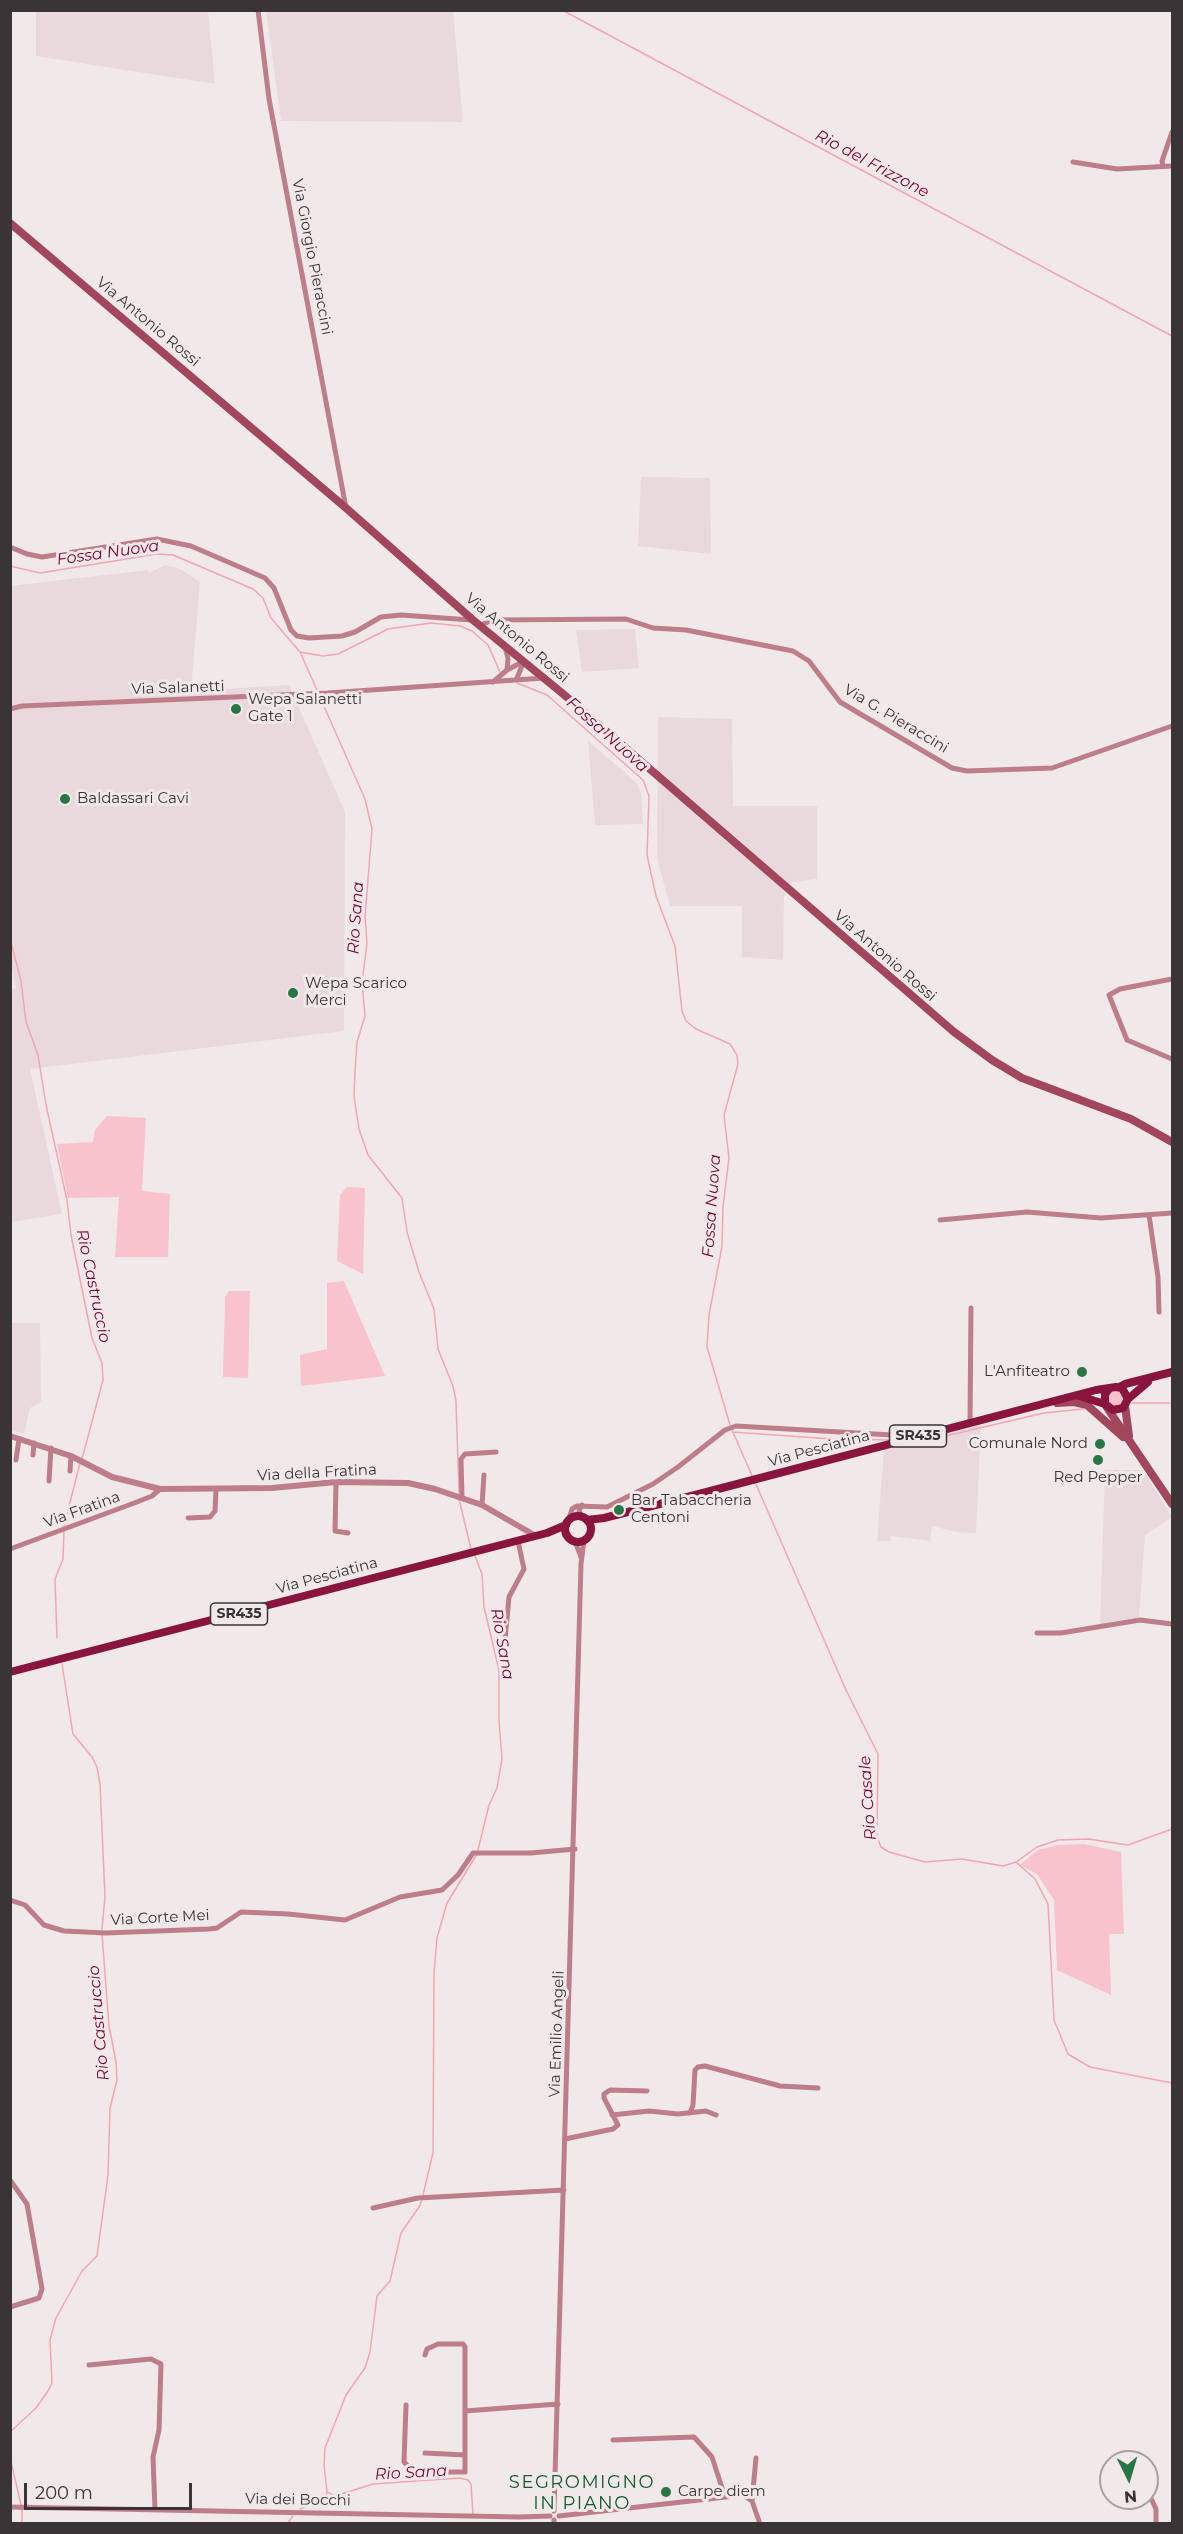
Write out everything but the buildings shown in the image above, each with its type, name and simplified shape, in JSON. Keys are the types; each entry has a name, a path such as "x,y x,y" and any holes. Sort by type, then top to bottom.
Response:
{"main road":[{"name":"Via Antonio Rossi","path":"10,223 346,508 874,964 986,1056 1036,1084 1121,1115 1173,1142"},
{"name":"Via Pesciatina","path":"10,1672 547,1533 575,1516 587,1521 604,1518 1173,1372"},
{"name":"Via Pesciatina","path":"1076,1396 1087,1397 1116,1410 1138,1387 1153,1378"},
{"path":"1119,1387 1126,1393 1125,1422 1131,1443"},
{"path":"1109,1389 1105,1394 1105,1404 1173,1504"},
{"path":"1043,1404 1081,1402 1131,1443"},
{"name":"Via Pesciatina","path":"547,1533 575,1539 589,1535 587,1521"},
{"path":"567,1522 575,1539"}],"street":[{"name":"Via Giorgio Pieraccini","path":"258,10 269,99 346,508"},
{"path":"1163,166 1162,161 1173,132"},
{"path":"1073,162 1117,169 1173,166"},
{"name":"Via G. Pieraccini","path":"10,547 42,557 157,539 191,546 265,579 274,588 291,630 297,636 309,638 342,636 355,632 381,617 401,615 476,622 626,619 653,628 686,630 793,651 809,661 840,702 957,770 1052,768 1173,726"},
{"path":"505,645 508,658 507,670"},
{"path":"491,683 503,676 507,670 524,661"},
{"path":"517,678 524,661"},
{"name":"Via Salanetti","path":"10,709 22,706 328,693 491,683 517,678 544,678"},
{"path":"1173,979 1120,989 1109,995 1127,1040 1173,1059"},
{"path":"940,1220 1027,1212 1101,1218 1173,1213"},
{"path":"1149,1215 1158,1277 1159,1312"},
{"path":"970,1423 971,1308"},
{"path":"567,1522 572,1509 582,1505 593,1508 607,1507 653,1484 728,1428 736,1426 892,1436 900,1441"},
{"name":"Via della Fratina","path":"10,1436 71,1456 112,1477 159,1489 272,1488 336,1482 408,1483 459,1496 482,1505 536,1536"},
{"path":"16,1460 19,1438"},
{"path":"33,1455 34,1443"},
{"path":"49,1481 51,1448"},
{"path":"459,1496 461,1459 465,1454 496,1452"},
{"path":"70,1471 71,1456"},
{"path":"482,1505 484,1475"},
{"path":"336,1482 335,1531 348,1533"},
{"name":"Via Fratina","path":"10,1549 145,1499 159,1489"},
{"path":"188,1518 210,1517 215,1511 216,1490"},
{"path":"582,1505 579,1511 587,1521"},
{"name":"Via Emilio Angeli","path":"554,2517 582,1558 575,1539"},
{"path":"500,1655 504,1650 509,1597 524,1569 518,1541"},
{"path":"1037,1634 1061,1633 1140,1620 1173,1624"},
{"name":"Via Corte Mei","path":"10,1900 25,1905 44,1925 64,1930 106,1933 217,1928 241,1912 345,1920 400,1897 442,1890 458,1875 473,1853 531,1854 574,1849"},
{"path":"690,2113 693,2105 695,2070 698,2067 705,2066 780,2086 818,2088"},
{"path":"565,2139 613,2129 618,2125 618,2121 612,2115 604,2098 604,2094 610,2090 647,2091"},
{"path":"612,2115 649,2111 690,2113 706,2111 716,2115"},
{"path":"10,2180 27,2204 42,2289 39,2298 10,2307"},
{"path":"374,2208 422,2198 564,2190"},
{"path":"406,2405 404,2462 414,2472 465,2472 465,2347 463,2344 438,2344 427,2349 425,2355"},
{"path":"89,2366 150,2359 161,2364 159,2430 153,2457 155,2510"},
{"path":"465,2411 558,2404"},
{"path":"613,2440 694,2437 712,2457 725,2497"},
{"path":"425,2453 465,2455"},
{"path":"756,2458 753,2501 759,2523"},
{"name":"Via dei Bocchi","path":"10,2507 554,2517 743,2495 753,2501"}],"shaded area":[{"path":"36,11 208,11 215,84 36,56"},
{"path":"266,11 453,11 463,122 281,121"},
{"path":"641,477 710,478 711,554 638,546"},
{"path":"165,565 180,569 200,582 191,691 289,685 345,812 344,1031 30,1069 62,1214 11,1222 10,989 16,988 10,962 10,586 148,570 149,573"},
{"path":"635,629 639,668 582,672 576,630"},
{"path":"658,717 732,719 733,806 817,806 817,879 792,882 784,897 783,960 742,957 742,906 670,906 657,858"},
{"path":"588,741 637,783 641,792 643,824 595,825"},
{"path":"107,1116 146,1118 142,1191 170,1194 168,1257 115,1257 119,1197 68,1198 57,1144 93,1142 95,1130"},
{"path":"347,1187 365,1188 363,1274 337,1261 340,1195"},
{"path":"344,1281 385,1376 301,1386 300,1355 327,1349 327,1283"},
{"path":"229,1291 250,1291 248,1378 223,1377 225,1297"},
{"path":"11,1323 40,1323 41,1402 30,1408 24,1434 11,1430"},
{"path":"1118,1390 1124,1397 1122,1405 1111,1407 1107,1397 1110,1392"},
{"path":"981,1425 976,1533 957,1532 932,1526 930,1541 891,1536 890,1541 877,1541 884,1449"},
{"path":"1105,1470 1143,1470 1172,1517 1145,1535 1139,1617 1100,1624"},
{"path":"1084,1844 1121,1852 1124,1934 1109,1934 1111,1995 1057,1970 1054,1900 1037,1874 1020,1865 1038,1850 1058,1845"}],"waterway":[{"name":"Rio del Frizzone","path":"562,10 1172,336"},
{"name":"Fossa Nuova","path":"10,566 40,573 157,554 173,555 253,589 263,598 271,618 300,652 323,656 338,654 388,629 431,623 460,626 472,631 488,645 500,672"},
{"name":"Rio Sana","path":"300,652 317,690"},
{"name":"Fossa Nuova","path":"517,683 547,695 643,780 649,796 647,855 656,896 675,946 682,1011 686,1021 696,1029 730,1044 737,1055 738,1064 724,1115 729,1158 723,1207 722,1246 709,1315 707,1347 730,1425"},
{"name":"Rio Sana","path":"319,695 365,799 372,829 365,917 367,943 362,983 365,1016 357,1042 355,1071 354,1096 359,1129 368,1155 402,1198 407,1232 419,1272 434,1309 438,1349 453,1386 456,1401 459,1494"},
{"name":"Rio Castruccio","path":"10,938 21,981 26,1022 38,1055 92,1338 102,1363 103,1380 82,1459"},
{"path":"1132,1403 1172,1403"},
{"path":"898,1447 1044,1413 1083,1409"},
{"name":"Rio Casale","path":"732,1430 753,1478"},
{"path":"733,1432 831,1439 890,1440"},
{"name":"Rio Castruccio","path":"64,1526 80,1463"},
{"name":"Rio Casale","path":"755,1482 846,1690 878,1754 877,1837 881,1847 889,1852 925,1862 962,1859 1003,1866 1016,1862 1035,1879 1048,1904 1054,2020 1068,2054 1090,2067 1172,2083"},
{"name":"Rio Sana","path":"459,1499 471,1549"},
{"name":"Rio Castruccio","path":"57,1638 55,1579 63,1559 64,1530"},
{"name":"Rio Sana","path":"475,1556 482,1574 484,1607 499,1670 502,1759 497,1788 489,1805 478,1850"},
{"name":"Rio Castruccio","path":"62,1664 73,1734 92,1757 97,1767 100,1784 105,1897 102,1929"},
{"path":"1016,1862 1037,1847 1058,1840 1088,1839 1128,1845 1172,1829"},
{"name":"Rio Sana","path":"423,2195 433,2153 434,1973 437,1938 447,1903 477,1854"},
{"name":"Rio Castruccio","path":"10,2432 36,2408 52,2383 50,2340 56,2318 82,2271 97,2256 108,2175 110,2108 117,2080 109,2026 102,1934"},
{"name":"Rio Sana","path":"422,2200 401,2233 390,2281 377,2296 370,2352 365,2368 346,2395 325,2448 327,2492 335,2496 373,2484 460,2478 468,2480 471,2484 473,2514"},
{"name":"Rio Castruccio","path":"10,2457 21,2505"},
{"path":"300,2509 322,2500 327,2493"},
{"name":"Rio Castruccio","path":"22,2509 22,2524"},
{"path":"287,2524 293,2516"}],"place":[{"name":"Wepa Salanetti Gate 1","path":"236,709"},
{"name":"Baldassari Cavi","path":"65,799"},
{"name":"Wepa Scarico Merci","path":"293,993"},
{"name":"L'Anfiteatro","path":"1082,1372"},
{"name":"Comunale Nord","path":"1100,1444"},
{"name":"Red Pepper","path":"1098,1460"},
{"name":"Bar Tabaccheria Centoni","path":"619,1510"},
{"name":"Carpe diem","path":"666,2492"}],"district":[{"name":"SEGROMIGNO IN PIANO","path":"582,2493"}]}
